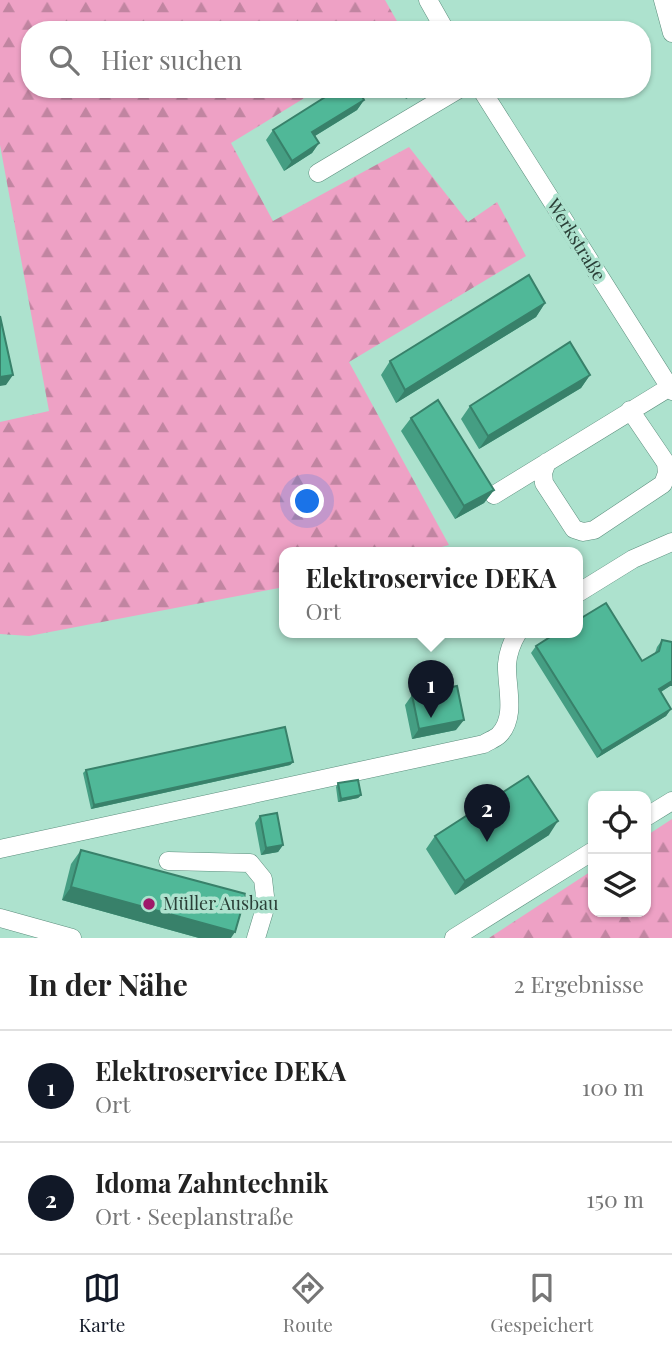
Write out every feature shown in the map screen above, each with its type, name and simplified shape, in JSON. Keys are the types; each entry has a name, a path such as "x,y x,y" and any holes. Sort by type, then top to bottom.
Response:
{"street":[{"path":"428,0 441,21"},
{"path":"663,0 672,33"},
{"path":"318,173 444,98"},
{"name":"Werkstraße","path":"487,98 671,389"},
{"path":"495,495 630,410 671,389"},
{"path":"547,463 543,473 544,483 574,529 583,532 594,530 663,484 667,473 666,463 630,410"},
{"path":"583,590 633,559 672,542"},
{"path":"0,849 484,744 499,735 506,722 509,708 507,662 514,638"},
{"path":"651,814 672,801"},
{"path":"454,938 588,853"},
{"path":"168,861 250,863 263,879 266,905 256,938"},
{"path":"0,918 72,938"}],"green space":[{"path":"0,0 385,0 397,21 21,21 21,98 304,98 231,143 273,221 409,147 468,222 497,202 526,256 349,362 449,545 279,547 279,588 29,636 0,634 0,422 49,411 0,145"},
{"path":"672,819 672,938 489,938 588,873 588,917 651,917 651,833"}],"building":[{"path":"324,98 364,100 312,132 319,143 292,161 273,130"},
{"path":"529,275 545,303 405,390 390,361"},
{"path":"0,316 13,375 0,377"},
{"path":"570,342 590,375 488,436 470,406"},
{"path":"438,400 494,490 464,506 411,418"},
{"path":"606,603 642,661 659,651 662,640 672,642 672,681 659,689 671,709 602,751 536,646 549,638 583,638 583,617"},
{"path":"457,686 464,720 419,729 412,695"},
{"path":"285,727 293,762 94,805 86,770"},
{"path":"528,776 558,821 465,881 435,836"},
{"path":"358,780 361,795 341,799 338,783"},
{"path":"277,813 283,845 266,848 260,816"},
{"path":"81,850 246,894 235,932 71,887"}],"place":[{"name":"Elektroservice DEKA","path":"431,718"},
{"name":"Idoma Zahntechnik","path":"487,842"},
{"name":"Müller Ausbau","path":"149,904"}]}
